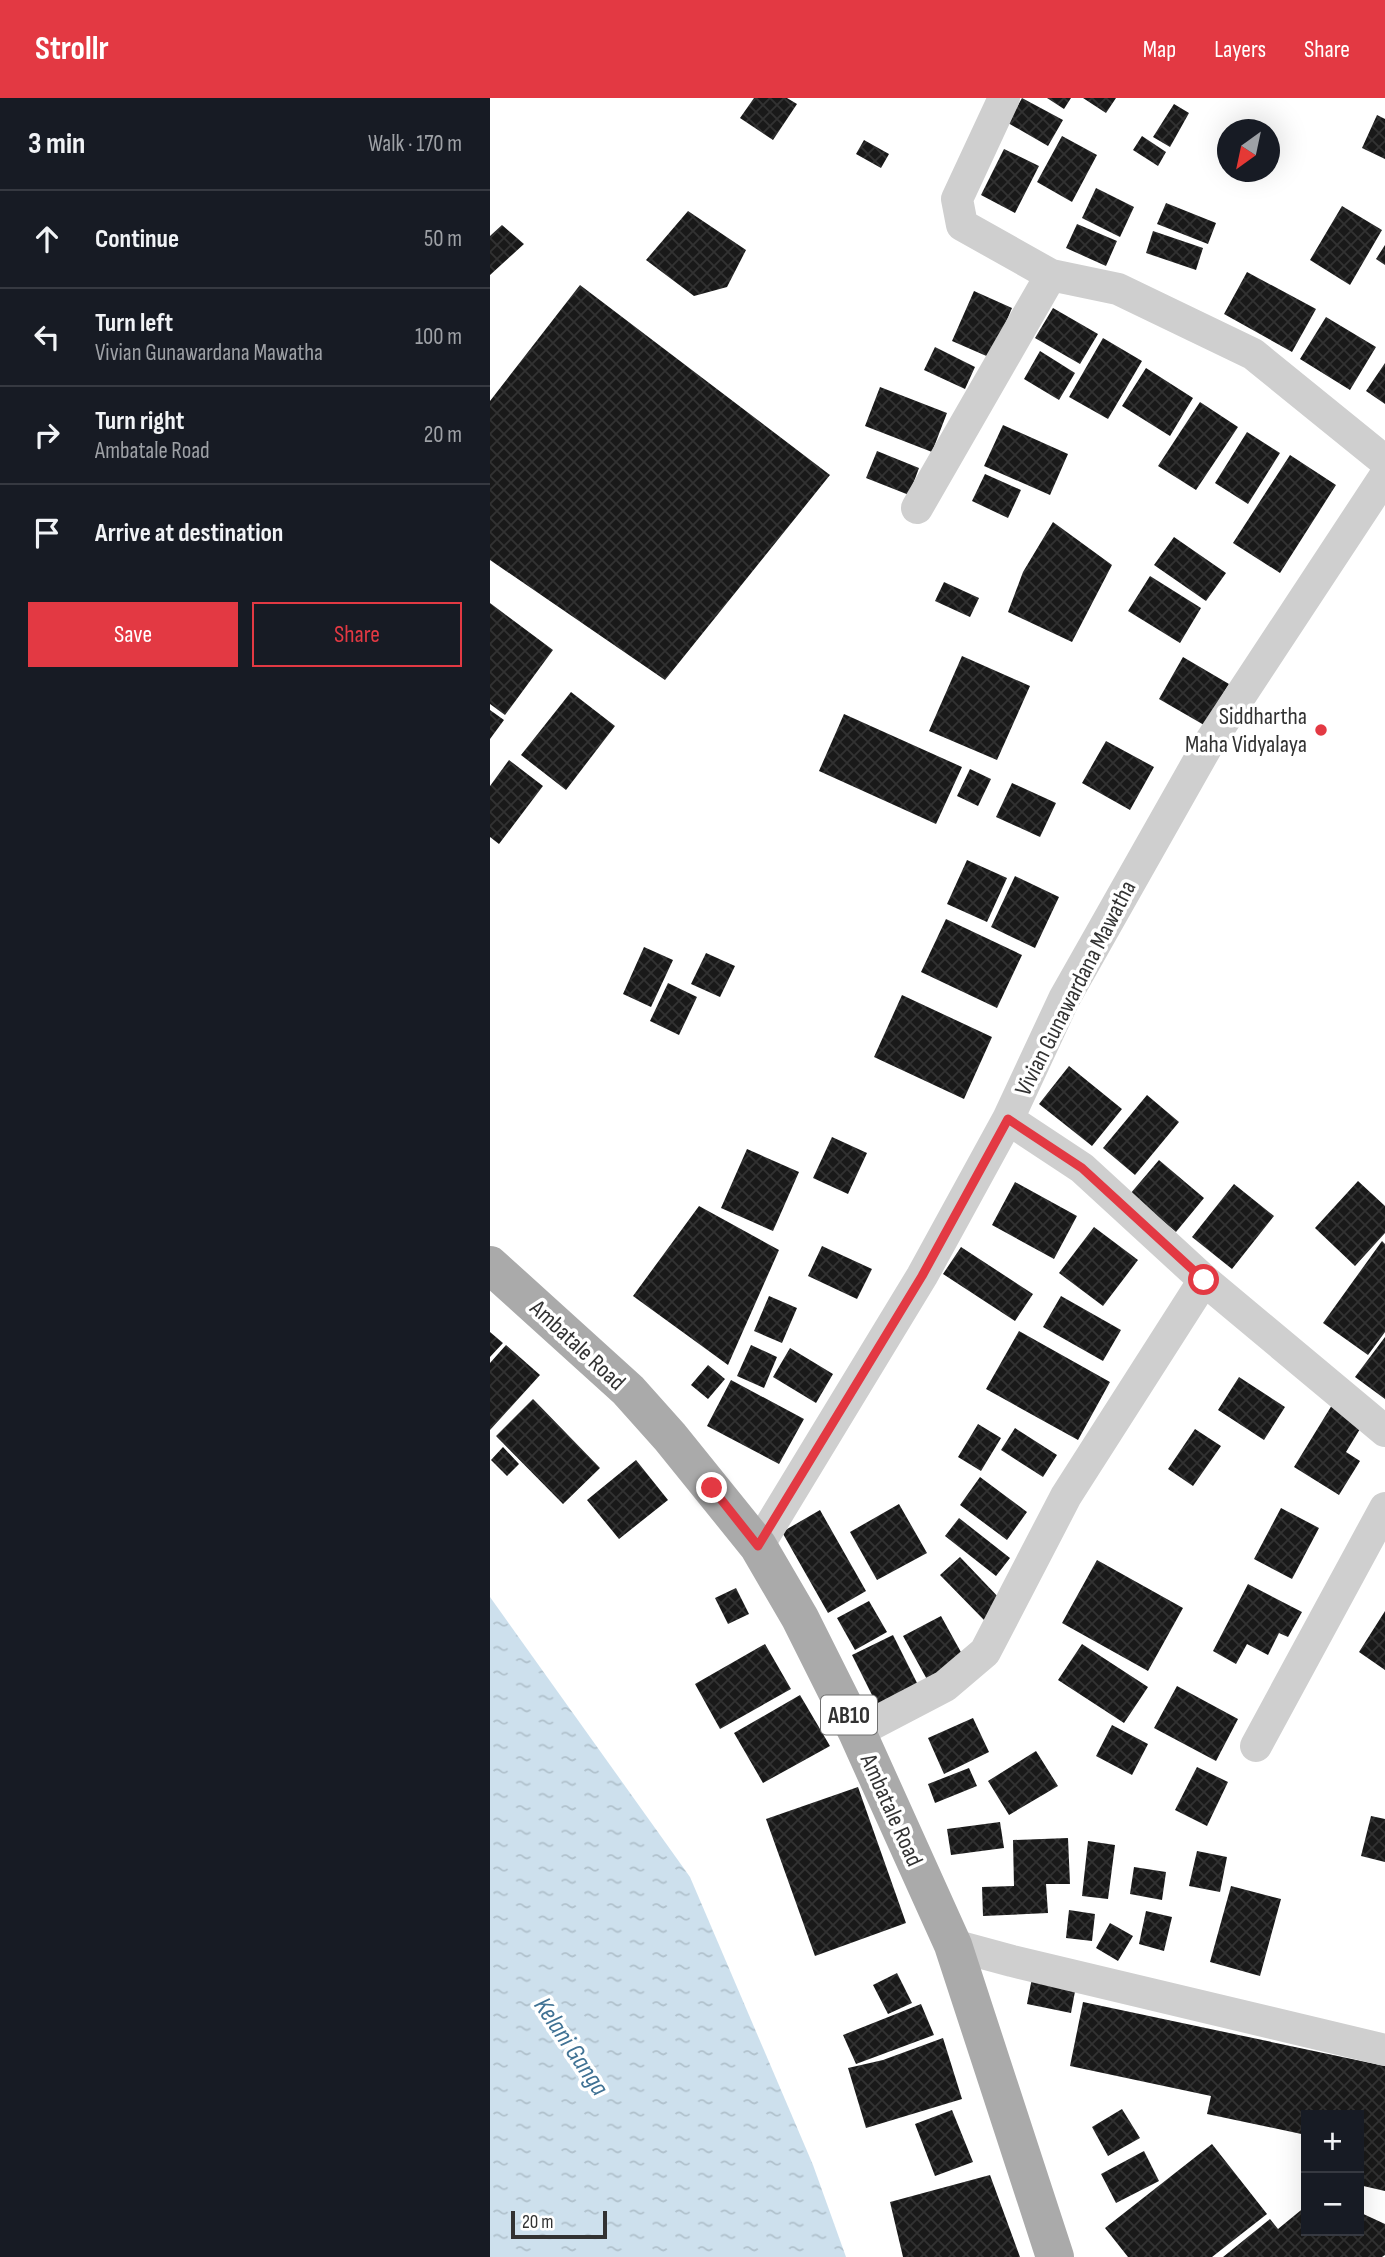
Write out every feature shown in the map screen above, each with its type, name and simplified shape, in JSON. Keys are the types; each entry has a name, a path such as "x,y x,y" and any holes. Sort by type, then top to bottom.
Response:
{"main road":[{"name":"Ambatale Road","path":"490,1265 628,1390 670,1437 758,1546 800,1619 858,1732 953,1945 1055,2257"}],"street":[{"path":"1004,98 957,199 962,225 1051,275 1118,289 1253,354 1385,461"},
{"path":"917,508 1051,275"},
{"name":"Vivian Gunawardana Mawatha","path":"758,1546 922,1276 1008,1119 1064,999 1206,748 1385,476"},
{"path":"1008,1119 1082,1168 1204,1280 1385,1431"},
{"path":"858,1732 945,1686 985,1652 1066,1496 1204,1280"},
{"path":"1256,1746 1385,1508"},
{"path":"953,1945 1385,2050"}],"water":[{"name":"Kelani Ganga","path":"490,1597 690,1877 813,2165 846,2257 490,2257"}],"building":[{"path":"754,98 787,98 797,104 773,140 740,118"},
{"path":"1022,98 1063,120 1048,146 1008,123"},
{"path":"1047,98 1071,98 1064,109"},
{"path":"1083,98 1116,98 1106,113"},
{"path":"1174,104 1189,113 1170,147 1153,137"},
{"path":"1377,115 1385,119 1385,159 1362,148"},
{"path":"1062,136 1097,155 1072,202 1037,182"},
{"path":"1142,136 1166,152 1158,166 1133,150"},
{"path":"864,140 889,154 881,168 856,154"},
{"path":"1004,149 1039,166 1015,213 981,195"},
{"path":"1096,188 1134,207 1120,237 1082,218"},
{"path":"1166,203 1216,223 1208,244 1157,224"},
{"path":"1342,206 1382,230 1350,285 1310,260"},
{"path":"688,211 746,250 727,287 694,296 646,260"},
{"path":"1077,224 1117,241 1106,266 1066,248"},
{"path":"502,225 524,244 490,275 490,236"},
{"path":"1153,231 1203,248 1196,270 1146,253"},
{"path":"1385,245 1385,265 1376,259"},
{"path":"1247,272 1316,309 1292,352 1224,314"},
{"path":"580,285 830,475 665,680 490,560 490,401"},
{"path":"974,291 1012,308 991,358 952,341"},
{"path":"1053,308 1098,334 1080,364 1035,338"},
{"path":"1326,317 1376,347 1350,390 1300,359"},
{"path":"1103,338 1142,361 1108,419 1069,397"},
{"path":"935,347 975,367 965,389 924,370"},
{"path":"1040,351 1075,373 1059,400 1024,379"},
{"path":"1385,363 1385,404 1366,391"},
{"path":"1146,368 1193,398 1170,436 1122,406"},
{"path":"880,387 947,413 932,452 865,426"},
{"path":"1200,402 1238,427 1196,490 1158,466"},
{"path":"1003,425 1068,454 1050,495 984,466"},
{"path":"1247,432 1280,453 1248,504 1215,483"},
{"path":"877,451 919,468 909,495 866,478"},
{"path":"1290,455 1336,485 1280,573 1233,543"},
{"path":"985,474 1021,490 1008,518 972,501"},
{"path":"1053,522 1112,565 1072,642 1008,612 1023,572"},
{"path":"1174,537 1226,573 1206,601 1154,565"},
{"path":"1150,576 1201,608 1180,643 1128,611"},
{"path":"944,582 979,598 970,617 935,601"},
{"path":"490,603 553,650 505,715 490,704"},
{"path":"962,656 1030,686 997,760 929,731"},
{"path":"1183,657 1229,684 1204,725 1159,699"},
{"path":"571,692 615,726 566,790 521,755"},
{"path":"490,710 504,720 490,739"},
{"path":"844,714 962,767 936,824 819,771"},
{"path":"1106,741 1154,767 1130,810 1082,783"},
{"path":"509,760 543,786 499,844 490,837 490,786"},
{"path":"970,769 991,779 978,806 957,796"},
{"path":"1012,783 1056,803 1040,837 996,817"},
{"path":"967,860 1007,878 987,922 947,904"},
{"path":"1015,876 1059,897 1035,948 991,927"},
{"path":"946,919 1022,955 997,1008 921,972"},
{"path":"644,947 673,960 651,1007 623,994"},
{"path":"706,953 735,966 720,997 691,984"},
{"path":"668,983 697,997 679,1035 650,1021"},
{"path":"902,995 992,1037 964,1099 874,1057"},
{"path":"1069,1066 1122,1109 1092,1146 1039,1104"},
{"path":"1147,1095 1179,1122 1135,1175 1103,1148"},
{"path":"832,1137 867,1153 848,1194 813,1178"},
{"path":"747,1149 799,1172 773,1231 721,1208"},
{"path":"1159,1160 1204,1198 1176,1232 1130,1194"},
{"path":"1358,1181 1385,1206 1385,1233 1355,1266 1315,1228"},
{"path":"1015,1182 1077,1216 1054,1259 992,1225"},
{"path":"1234,1184 1274,1216 1232,1269 1192,1237"},
{"path":"699,1206 779,1250 728,1365 633,1296"},
{"path":"1094,1227 1138,1260 1103,1306 1059,1273"},
{"path":"1382,1241 1385,1244 1385,1332 1368,1355 1323,1323"},
{"path":"822,1246 872,1269 857,1299 808,1276"},
{"path":"961,1247 1033,1294 1015,1321 943,1274"},
{"path":"769,1296 797,1308 782,1343 754,1331"},
{"path":"1061,1296 1121,1330 1103,1361 1043,1327"},
{"path":"1019,1331 1110,1382 1078,1440 986,1389"},
{"path":"490,1332 503,1343 490,1357"},
{"path":"1385,1337 1385,1399 1355,1377"},
{"path":"506,1345 540,1375 490,1430 490,1363"},
{"path":"751,1345 777,1357 764,1388 737,1376"},
{"path":"790,1348 833,1374 816,1403 773,1377"},
{"path":"708,1365 725,1379 708,1399 691,1385"},
{"path":"1239,1377 1285,1407 1264,1440 1218,1410"},
{"path":"731,1380 804,1419 779,1464 707,1426"},
{"path":"533,1399 600,1468 563,1504 496,1436"},
{"path":"1332,1405 1363,1424 1346,1452 1360,1461 1339,1495 1294,1467"},
{"path":"978,1424 1001,1438 981,1471 958,1457"},
{"path":"1015,1428 1057,1455 1043,1477 1001,1450"},
{"path":"1195,1429 1221,1446 1193,1486 1168,1469"},
{"path":"503,1447 519,1464 507,1476 491,1460"},
{"path":"636,1460 668,1500 619,1539 587,1500"},
{"path":"980,1477 1027,1512 1007,1540 960,1505"},
{"path":"899,1504 927,1553 877,1580 850,1532"},
{"path":"1281,1508 1319,1528 1292,1579 1254,1559"},
{"path":"820,1510 866,1591 828,1613 782,1532"},
{"path":"959,1518 1010,1558 996,1576 945,1536"},
{"path":"960,1557 1003,1602 984,1620 940,1575"},
{"path":"1097,1560 1183,1608 1148,1671 1062,1623"},
{"path":"1248,1584 1302,1612 1288,1637 1279,1633 1268,1655 1247,1644 1236,1664 1213,1651"},
{"path":"736,1588 749,1614 728,1624 715,1598"},
{"path":"869,1601 887,1632 855,1650 837,1618"},
{"path":"1385,1611 1385,1670 1359,1652"},
{"path":"941,1616 967,1663 929,1683 903,1636"},
{"path":"893,1635 918,1685 877,1705 852,1655"},
{"path":"765,1644 791,1689 720,1729 695,1684"},
{"path":"1082,1644 1148,1687 1124,1723 1058,1680"},
{"path":"1177,1686 1238,1719 1216,1761 1154,1728"},
{"path":"800,1695 830,1746 763,1783 734,1733"},
{"path":"973,1718 989,1752 944,1774 928,1738"},
{"path":"1112,1725 1148,1744 1132,1775 1096,1756"},
{"path":"1036,1751 1058,1786 1009,1815 988,1781"},
{"path":"1197,1767 1228,1782 1207,1826 1175,1810"},
{"path":"969,1768 977,1786 935,1803 928,1784"},
{"path":"858,1787 906,1923 815,1956 766,1819"},
{"path":"1371,1816 1385,1819 1385,1862 1361,1856"},
{"path":"1000,1822 1004,1848 951,1855 947,1829"},
{"path":"1068,1838 1070,1884 1046,1884 1048,1913 983,1916 982,1887 1014,1886 1013,1840"},
{"path":"1088,1841 1115,1845 1108,1899 1082,1896"},
{"path":"1197,1851 1227,1857 1220,1892 1189,1886"},
{"path":"1134,1867 1166,1872 1162,1900 1130,1894"},
{"path":"1231,1886 1281,1899 1260,1976 1210,1962"},
{"path":"1069,1910 1095,1914 1092,1941 1066,1938"},
{"path":"1146,1911 1172,1917 1164,1951 1139,1944"},
{"path":"1110,1923 1133,1936 1118,1961 1096,1948"},
{"path":"897,1973 912,2003 888,2014 873,1985"},
{"path":"1032,1978 1076,1986 1071,2013 1027,2004"},
{"path":"1083,2002 1385,2066 1385,2191 1364,2186 1364,2110 1301,2110 1301,2134 1207,2114 1211,2096 1070,2066"},
{"path":"921,2004 934,2035 856,2064 843,2035"},
{"path":"943,2038 962,2099 866,2128 848,2068 883,2060"},
{"path":"1122,2109 1140,2138 1108,2156 1092,2127"},
{"path":"952,2110 973,2162 935,2176 915,2124"},
{"path":"1212,2144 1267,2214 1212,2257 1128,2257 1105,2228"},
{"path":"1144,2151 1159,2181 1116,2203 1101,2174"},
{"path":"990,2175 1020,2257 903,2257 890,2202"},
{"path":"1301,2210 1301,2236 1364,2236 1364,2214 1385,2224 1385,2255 1223,2257 1270,2219 1278,2229"}],"place":[{"name":"Siddhartha Maha Vidyalaya","path":"1321,730"}],"route":[{"path":"712,1488 758,1546 922,1276 1008,1119 1082,1168 1204,1280"}]}
